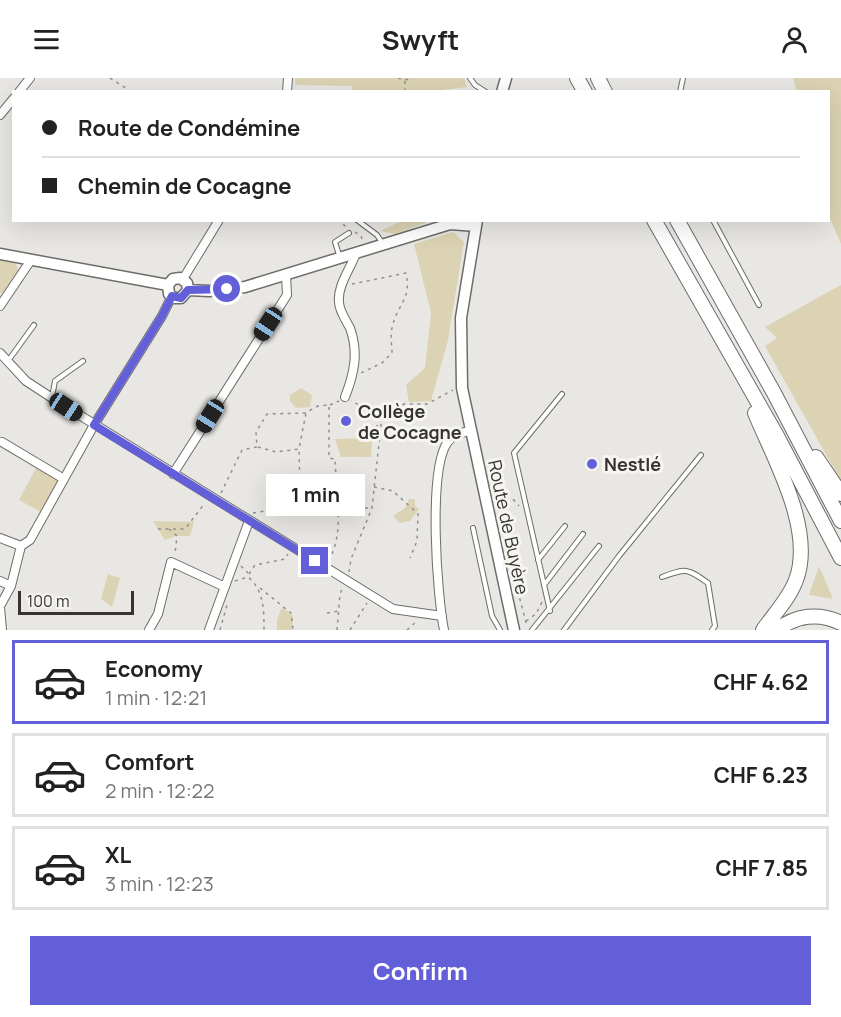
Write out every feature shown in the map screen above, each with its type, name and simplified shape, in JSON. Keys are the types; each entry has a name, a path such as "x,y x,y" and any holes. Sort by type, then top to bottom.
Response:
{"highway":[{"path":"655,222 841,558"},
{"path":"678,222 774,393 841,521"},
{"path":"734,361 790,499 800,539 800,560 796,580 763,630"},
{"path":"774,393 841,494"},
{"path":"777,630 795,620 810,616 826,617 841,623"}],"street":[{"path":"21,90 30,78"},
{"path":"0,115 12,100"},
{"path":"183,279 218,222"},
{"path":"188,290 209,291 245,286 450,224 477,223"},
{"name":"Route de Buyère","path":"477,223 459,336 462,388 514,630"},
{"path":"345,397 354,374 354,343 339,303 356,253"},
{"path":"0,254 170,291 181,298 188,290"},
{"path":"0,306 31,260"},
{"path":"173,474 287,295 286,275"},
{"path":"3,630 0,607 11,586 21,546 30,540 94,425 162,316 176,278 183,279"},
{"path":"183,279 188,290"},
{"path":"0,353 26,381 52,398 173,474 250,517 393,609 442,616"},
{"path":"444,630 436,554 437,497 442,457 453,438 471,430"},
{"path":"2,442 64,479"},
{"path":"209,630 228,585 250,517"},
{"path":"0,538 21,546"},
{"path":"148,630 158,614 171,562 228,585"},
{"path":"0,581 11,586"}],"lane":[{"path":"471,78 475,85 483,90"},
{"path":"360,222 377,235 384,245"},
{"path":"714,222 759,305"},
{"path":"340,258 335,242 349,233"},
{"path":"8,361 34,325"},
{"path":"52,398 55,381 83,361"},
{"path":"550,611 514,453 562,394"},
{"path":"564,630 619,556 701,455"},
{"path":"537,561 565,526"},
{"path":"473,528 492,616 500,630"},
{"path":"544,585 583,534"},
{"path":"532,630 550,611 599,546"},
{"path":"662,577 680,569 692,571 708,583 715,626 712,630"}],"path":[{"path":"110,78 129,90"},
{"path":"398,78 405,80 413,78"},
{"path":"405,80 405,90"},
{"path":"344,283 358,284 406,273 409,285 406,300 391,329 392,353 371,370 354,374"},
{"path":"382,416 404,404 427,404 455,389"},
{"path":"257,447 256,432 267,414 306,412 345,397 382,416"},
{"path":"327,563 335,550 338,533 335,459 329,458 329,405"},
{"path":"250,517 266,512 300,492 299,450 306,412"},
{"path":"347,575 372,508 379,461 382,416"},
{"path":"365,438 382,421"},
{"path":"219,497 242,450 257,447 276,452 299,450"},
{"path":"490,479 499,483 517,506 520,506 518,497"},
{"path":"374,487 393,491 418,514 417,541 410,558"},
{"path":"158,529 185,528 208,501"},
{"path":"365,508 372,508"},
{"path":"266,512 266,519"},
{"path":"168,529 177,536 174,564"},
{"path":"228,585 249,575 255,565 285,559 290,551"},
{"path":"241,566 271,598 291,613 293,630"},
{"path":"337,630 340,611 339,594 344,584"},
{"path":"258,585 264,630"},
{"path":"526,621 536,614 542,603 540,593"},
{"path":"261,601 271,598"},
{"path":"350,630 369,600"},
{"path":"327,613 340,611"},
{"path":"407,630 417,621"}],"shaded area":[{"path":"295,78 464,78 467,87 442,90 352,90 352,86 295,85"},
{"path":"793,78 841,78 841,244 830,219 830,90 797,90"},
{"path":"400,222 427,222 395,234 380,231"},
{"path":"453,232 464,242 448,340 431,401 409,402 406,385 425,368 431,313 414,244"},
{"path":"0,260 15,263 19,271 3,293 0,293"},
{"path":"841,285 841,481 765,346 777,338 765,327"},
{"path":"301,388 312,395 310,407 296,408 290,401 290,395"},
{"path":"372,438 371,457 341,457 335,439"},
{"path":"36,468 58,480 41,512 19,500"},
{"path":"290,475 302,475 302,492 278,505 276,489"},
{"path":"409,499 415,499 415,506 419,509 410,521 400,523 393,516 405,508"},
{"path":"153,521 194,522 190,536 176,536 165,540"},
{"path":"819,566 833,599 809,595"},
{"path":"108,574 120,578 112,607 101,599"},
{"path":"282,607 293,616 292,630 277,630 277,620"}],"place":[{"name":"Collège de Cocagne","path":"346,421"},
{"name":"Nestlé","path":"592,464"}],"route":[{"path":"227,289 188,290 187,294 181,298 172,296 94,425 315,561"}]}
